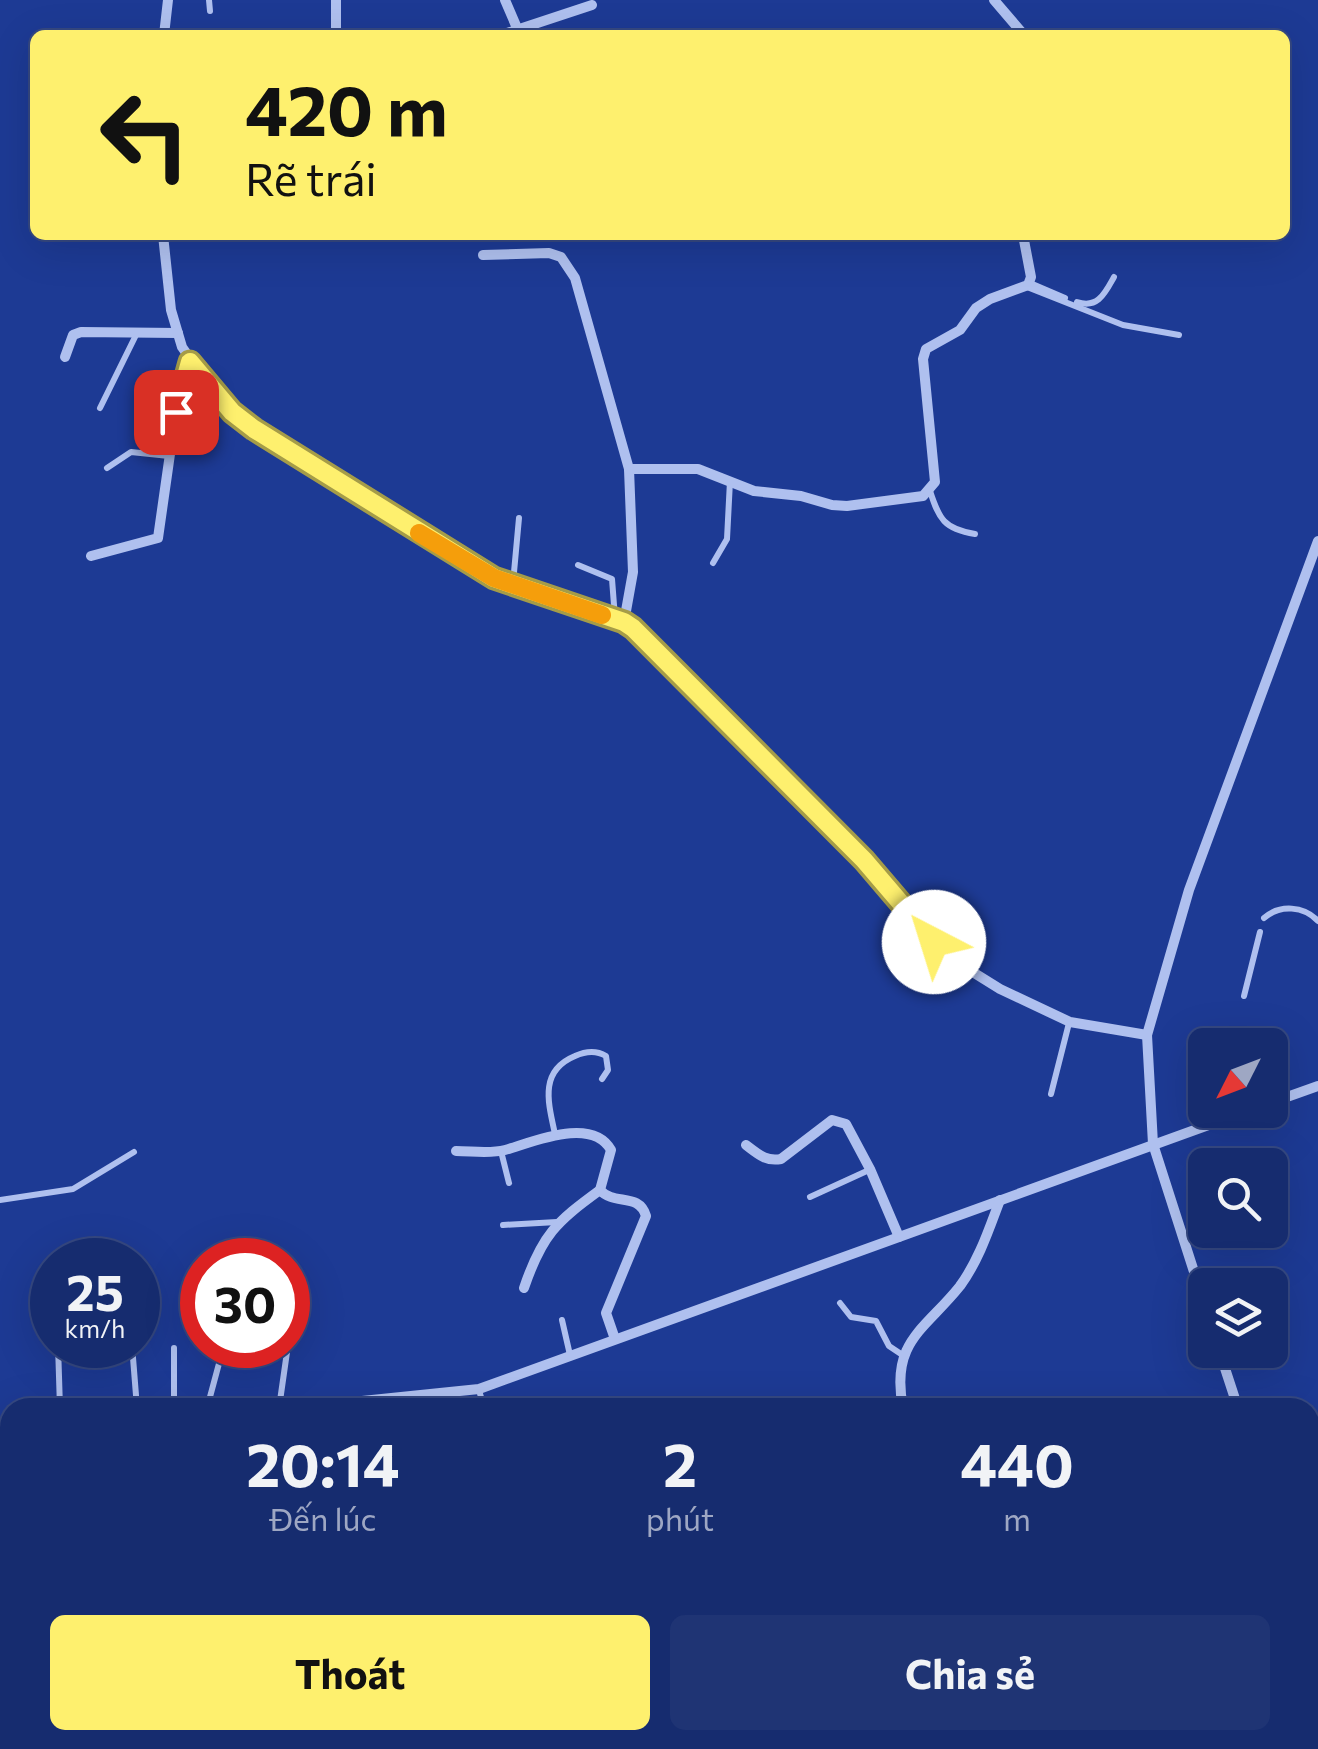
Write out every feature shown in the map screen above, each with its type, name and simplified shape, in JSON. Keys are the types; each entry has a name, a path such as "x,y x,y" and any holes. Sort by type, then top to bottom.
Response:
{"street":[{"path":"165,30 168,0"},
{"path":"336,0 336,30"},
{"path":"505,0 517,28"},
{"path":"994,0 1020,30"},
{"path":"512,30 592,4"},
{"path":"164,240 171,310 178,333 190,362 232,412 450,551 512,585 620,620 864,860 955,961 1000,989 1070,1022 1147,1035"},
{"path":"628,468 698,470 754,491 847,506 923,496 935,482 923,359 926,349 960,330 976,308 990,299 1028,285 1024,240"},
{"path":"482,255 549,253 561,257 584,304 628,468 633,572 620,620"},
{"path":"66,358 74,334 178,333"},
{"path":"91,556 158,538 176,412 190,362"},
{"path":"1193,1268 1153,1144 1147,1035 1189,890 1318,541"},
{"path":"1288,1097 1318,1086"},
{"path":"746,1145 772,1161 782,1159 824,1124 839,1120 852,1130 899,1237"},
{"path":"386,1398 479,1388 1199,1128"},
{"path":"456,1151 501,1151 555,1134 594,1136 605,1141 610,1150 600,1190 557,1222 534,1260 524,1288"},
{"path":"600,1190 606,1196 636,1201 646,1216 606,1314 614,1339"},
{"path":"900,1398 904,1356 918,1329 959,1287 976,1261 1000,1200"},
{"path":"1225,1368 1235,1398"}],"lane":[{"path":"209,0 210,10"},
{"path":"1028,285 1088,304 1104,296 1114,277"},
{"path":"1028,285 1123,325 1179,335"},
{"path":"100,408 136,334"},
{"path":"137,410 176,412"},
{"path":"107,468 131,452 169,456"},
{"path":"714,563 727,538 730,481"},
{"path":"930,491 944,524 955,531 975,534"},
{"path":"512,585 519,518"},
{"path":"578,565 612,579 620,620"},
{"path":"1264,918 1275,910 1299,909 1318,922"},
{"path":"1244,996 1260,932"},
{"path":"1051,1094 1070,1022"},
{"path":"555,1134 548,1103 548,1079 554,1069 583,1053 599,1052 608,1062 602,1079"},
{"path":"501,1151 509,1183"},
{"path":"0,1200 72,1188 134,1152"},
{"path":"810,1197 870,1169"},
{"path":"503,1225 557,1222"},
{"path":"840,1302 851,1318 876,1321 889,1346 904,1356"},
{"path":"562,1320 570,1356"},
{"path":"174,1348 174,1398"},
{"path":"59,1368 60,1398"},
{"path":"134,1368 136,1398"},
{"path":"210,1398 218,1368"},
{"path":"280,1398 285,1368"},
{"path":"479,1388 482,1398"}],"slow traffic":[{"path":"419,533 494,578 602,615"}],"route":[{"path":"176,412 190,362 232,412 254,429 494,578 633,628 864,860 934,942"}]}
